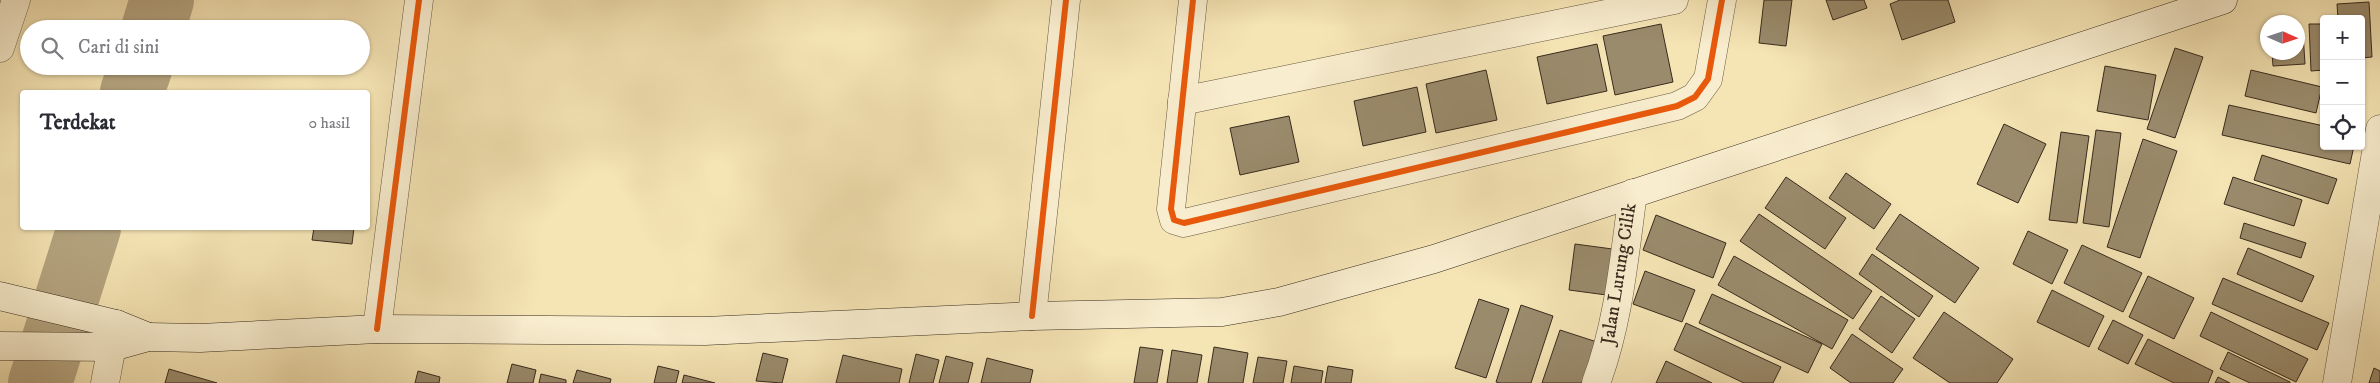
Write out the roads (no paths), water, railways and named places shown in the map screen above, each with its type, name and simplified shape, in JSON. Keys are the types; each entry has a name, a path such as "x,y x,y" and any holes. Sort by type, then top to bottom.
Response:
{"street":[{"path":"0,48 16,0"},
{"path":"377,329 420,0"},
{"path":"1032,316 1066,0"},
{"path":"1193,0 1171,209 1174,220 1184,223 1677,106 1695,97 1708,79 1722,0"},
{"path":"1182,101 1674,0"},
{"path":"0,346 148,337 200,338 377,329 705,331 1032,316 1222,312 1279,302 1434,258 2223,0"},
{"path":"2337,383 2380,129"},
{"name":"Jalan Lurung Cilik","path":"1596,383 1609,345 1617,311 1632,193"},
{"path":"0,296 89,317 105,339 105,383"}],"waterway":[{"path":"156,20 162,0"},
{"path":"133,90 138,75"},
{"path":"40,383 88,230"}]}
